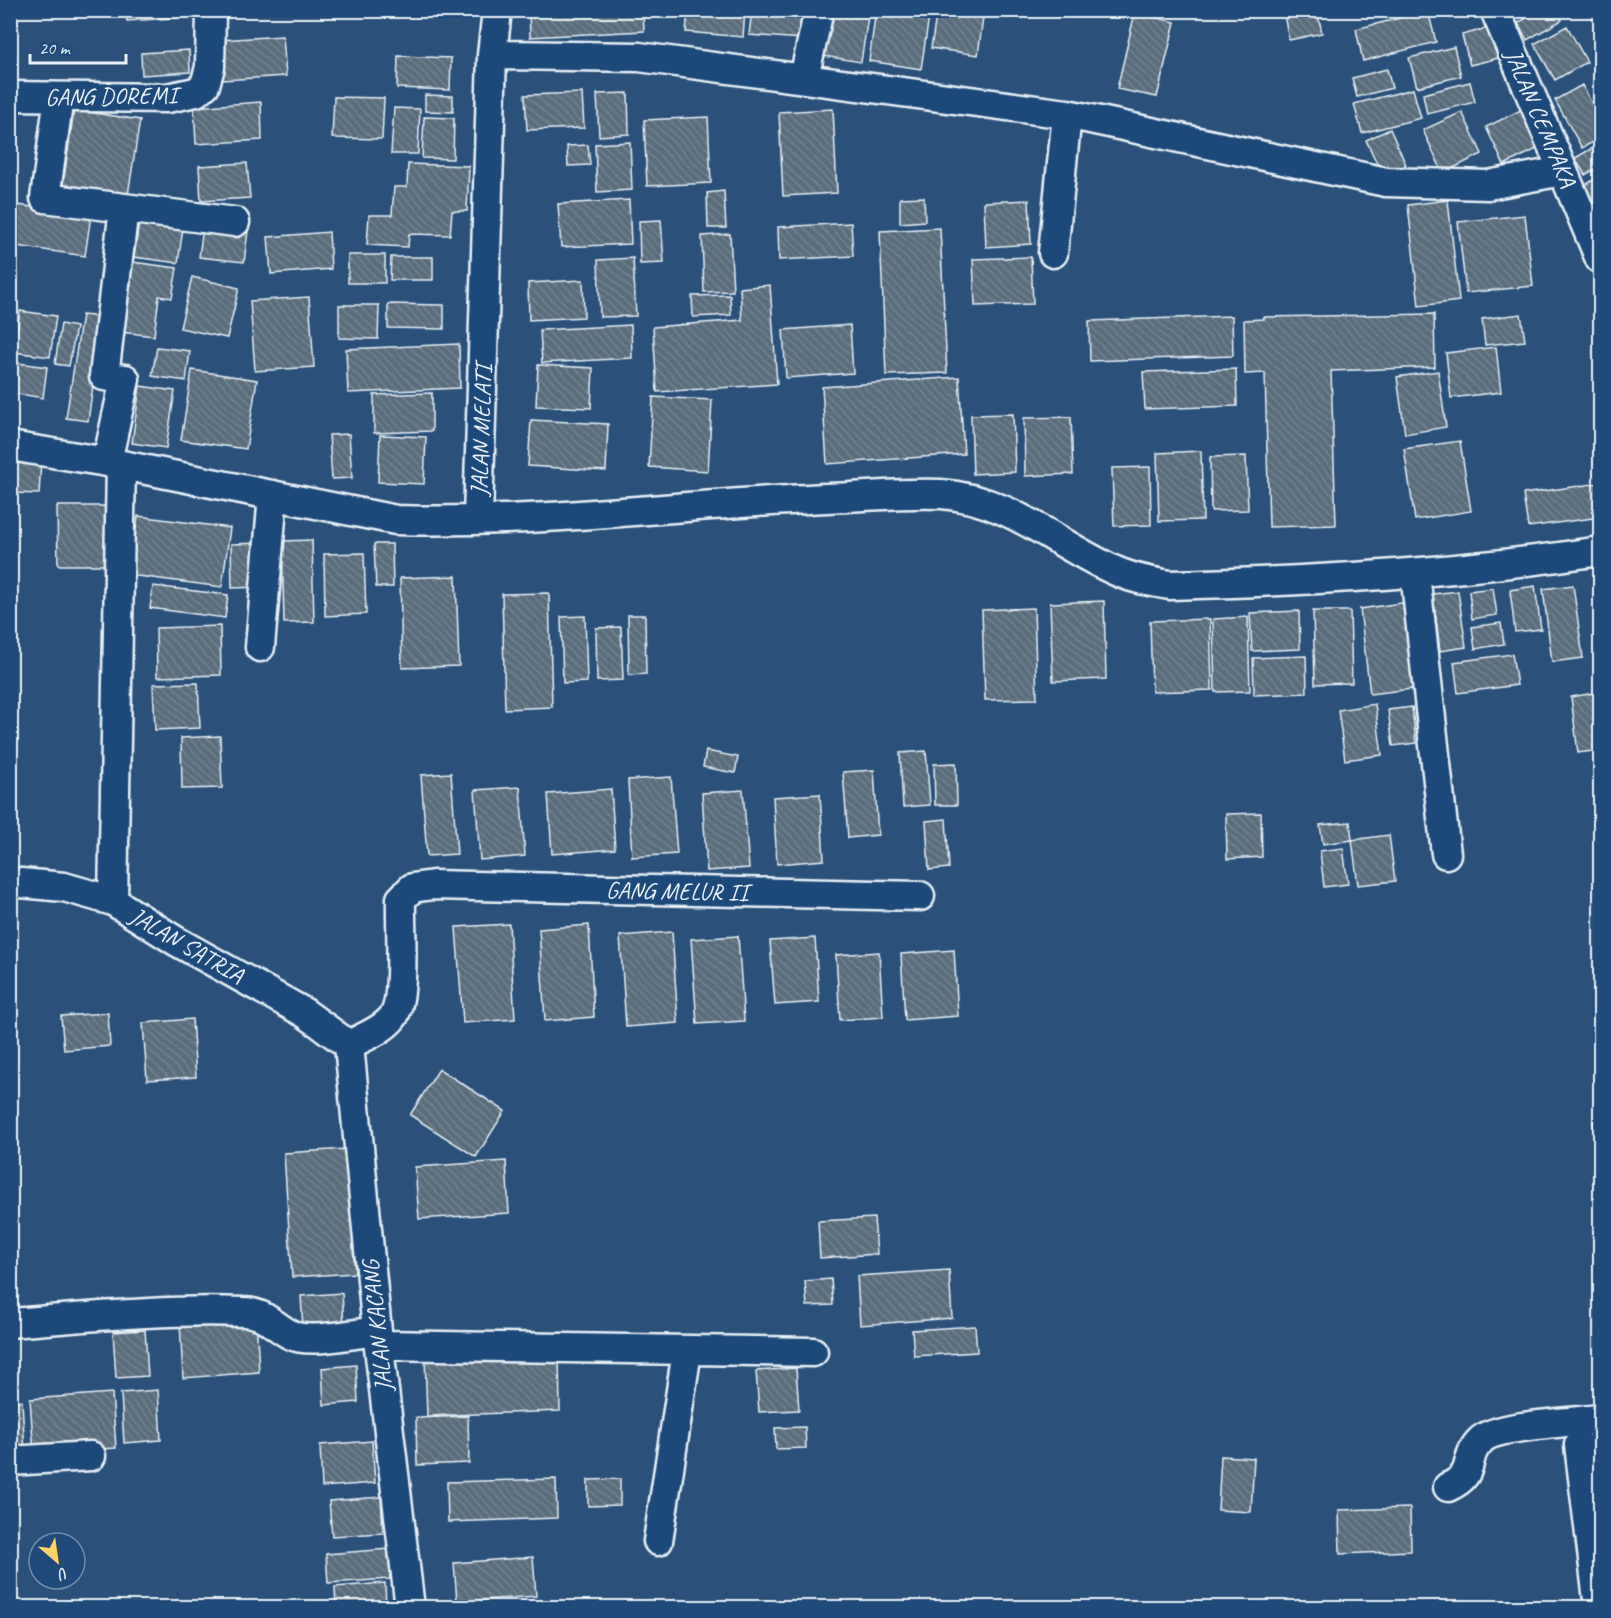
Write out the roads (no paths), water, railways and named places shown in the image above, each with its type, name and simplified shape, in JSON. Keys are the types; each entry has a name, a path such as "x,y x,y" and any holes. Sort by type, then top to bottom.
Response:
{"street":[{"name":"GANG DOREMI","path":"10,96 167,98 195,92 205,85 210,67 211,10"},
{"name":"JALAN MELATI","path":"10,446 114,464 396,520 478,519 492,55 497,10"},
{"path":"804,78 819,10"},
{"name":"JALAN CEMPAKA","path":"1495,10 1600,259"},
{"path":"492,55 639,57 1067,114 1386,182 1477,186 1563,171"},
{"path":"59,98 45,198 235,222"},
{"path":"1053,253 1067,114"},
{"path":"113,902 114,464 125,380 104,376 124,208"},
{"path":"478,519 631,512 738,502 940,494 986,501 1012,512 1075,551 1119,573 1145,581 1170,585 1236,584 1415,573 1600,551"},
{"path":"260,647 273,495"},
{"path":"1415,573 1446,854"},
{"name":"JALAN SATRIA","path":"10,882 64,887 113,902 176,941 305,1013 349,1045"},
{"name":"GANG MELUR II","path":"349,1045 381,1028 394,1016 399,999 400,899 412,888 434,885 920,896"},
{"name":"JALAN KACANG","path":"349,1045 378,1338 410,1608"},
{"path":"10,1323 160,1311 245,1312 260,1313 292,1336 306,1339 378,1338 687,1351 813,1352"},
{"path":"657,1541 687,1351"},
{"path":"1448,1487 1462,1481 1469,1468 1472,1450 1482,1438 1519,1428 1600,1419"},
{"path":"1579,1445 1599,1608"},
{"path":"10,1461 92,1456"}]}
